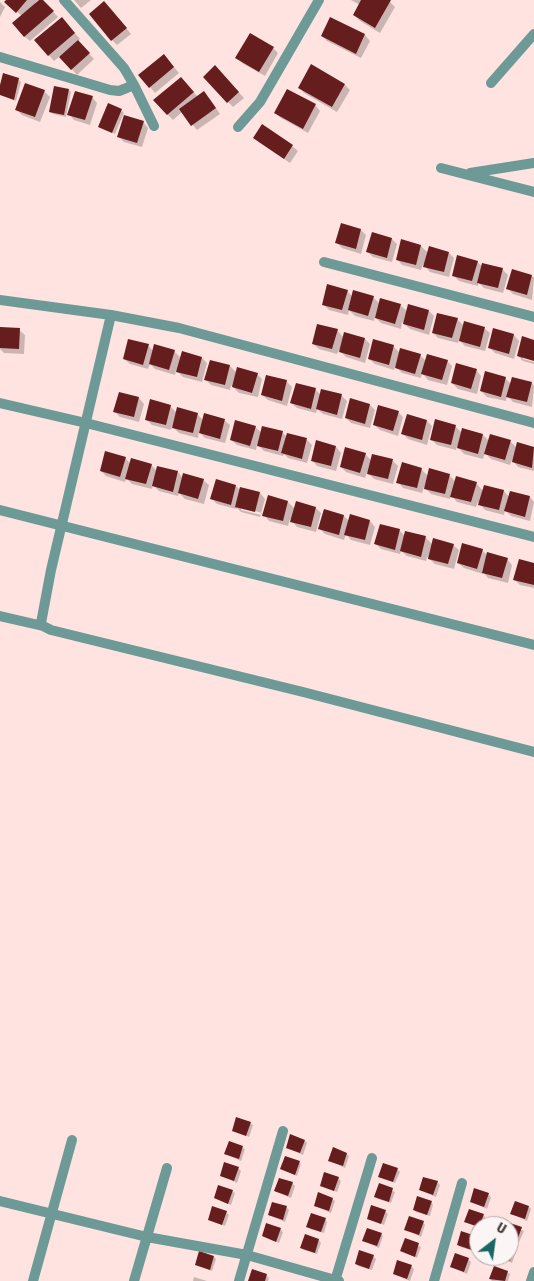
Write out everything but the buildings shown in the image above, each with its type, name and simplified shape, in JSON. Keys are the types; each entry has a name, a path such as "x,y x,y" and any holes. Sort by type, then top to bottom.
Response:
{"street":[{"path":"64,0 124,68 154,126"},
{"path":"238,127 260,102 319,0"},
{"path":"491,83 534,34"},
{"path":"0,57 110,90 119,91 134,85"},
{"path":"464,174 534,163"},
{"path":"441,168 534,192"},
{"path":"324,262 534,317"},
{"path":"0,300 111,315 179,328 534,423"},
{"path":"43,626 40,622 111,315"},
{"path":"0,403 534,537"},
{"path":"0,510 534,645"},
{"path":"0,616 43,626 60,633 303,692 534,752"},
{"path":"239,1281 283,1132"},
{"path":"33,1281 72,1140"},
{"path":"0,1201 147,1237 247,1255 336,1281 372,1158"},
{"path":"134,1281 167,1168"},
{"path":"434,1281 462,1183"},
{"path":"531,1281 534,1272"}]}
